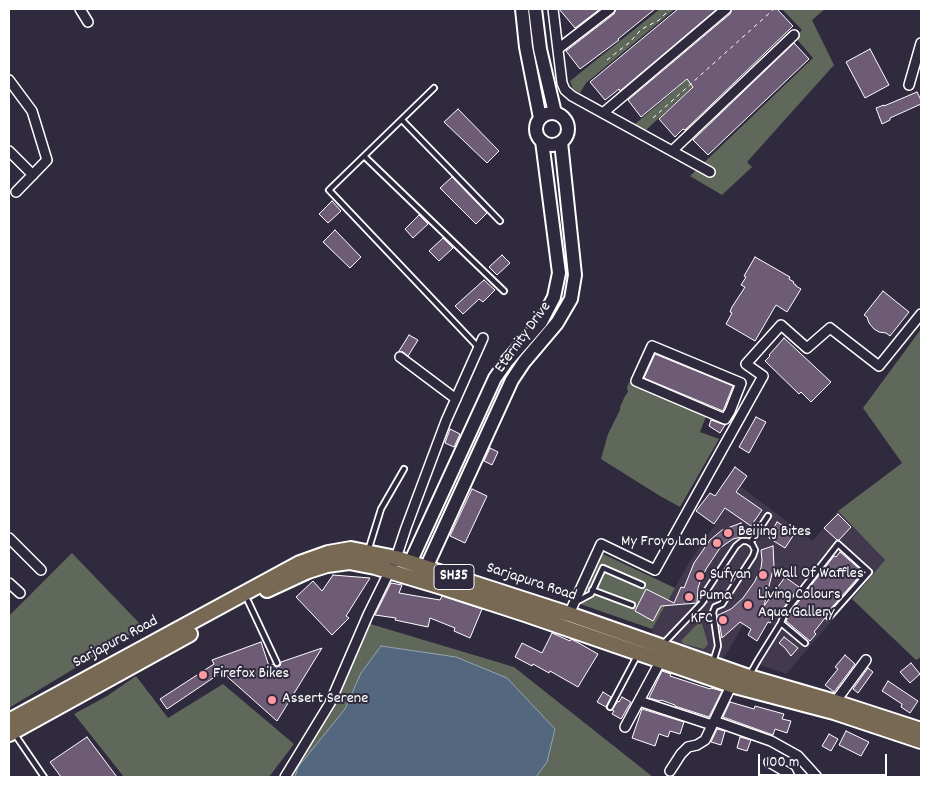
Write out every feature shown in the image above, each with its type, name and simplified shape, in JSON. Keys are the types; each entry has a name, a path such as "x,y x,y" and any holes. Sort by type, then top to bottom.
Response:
{"main road":[{"name":"Sarjapura Road","path":"10,728 300,563 328,553 351,549 396,558 572,608 661,653 921,741"},
{"name":"Sarjapura Road","path":"10,728 264,592 327,565 349,562 376,567 525,614 639,653 661,653 712,664 739,679 834,702 921,730"}],"street":[{"path":"80,9 88,22"},
{"name":"Eternity Drive","path":"410,563 495,378 507,361 541,322 554,297 559,273 542,141 536,133 537,122 540,118 526,47 522,9"},
{"name":"Eternity Drive","path":"426,568 512,380 524,362 557,323 571,299 575,275 561,142 567,134 567,123 564,118 555,113 540,49 535,9"},
{"path":"553,9 562,83 565,90 572,96 710,172"},
{"path":"558,49 610,9"},
{"path":"603,113 726,9"},
{"path":"672,151 794,35"},
{"path":"909,86 921,43"},
{"path":"9,80 32,111 48,160 16,192"},
{"path":"540,118 550,113 555,113"},
{"path":"542,141 551,145 561,142"},
{"path":"9,151 33,175"},
{"path":"572,608 602,544 654,570 763,376 746,364 780,325 807,348 830,328 879,366 921,314"},
{"path":"285,777 330,703 368,615 390,572 456,399 483,338"},
{"path":"652,346 741,383 734,400 725,419 636,381 652,346"},
{"path":"400,357 456,399"},
{"path":"734,400 746,406"},
{"path":"9,538 41,570"},
{"path":"9,582 20,593"},
{"path":"626,727 661,653"},
{"path":"834,702 866,660"},
{"path":"670,771 688,747 697,745 705,740 739,679"},
{"path":"639,701 771,741 798,756 817,777"},
{"path":"769,762 788,773 790,777"}],"lane":[{"path":"434,88 329,190 479,348"},
{"path":"402,120 500,221"},
{"path":"364,156 504,292"},
{"path":"368,552 381,509 404,469"},
{"path":"750,543 768,516"},
{"path":"661,653 702,604 705,593 736,546 742,541 747,541 752,544 753,556 722,604 716,607 713,612 718,646 712,664"},
{"path":"739,679 781,623 785,612 838,544 869,572 829,617"},
{"path":"572,608 591,594 602,568 642,586"},
{"path":"592,590 632,605"},
{"path":"248,601 277,663"},
{"path":"781,623 805,642"},
{"path":"610,707 639,653"},
{"path":"10,728 44,777"}],"path":[{"path":"607,60 630,42 638,33 659,20 670,9"},
{"path":"653,118 774,9"}],"shaded area":[{"path":"741,487 813,541 838,511 885,560 786,674 752,662 774,626 750,613 723,658 654,635 652,629 688,564"}],"green space":[{"path":"660,9 675,9 586,83 580,93 573,89 570,81"},
{"path":"770,9 776,9 646,130 635,124"},
{"path":"782,9 825,9 812,20 834,65 747,162 752,167 722,195 690,176 813,58 795,37 802,30"},
{"path":"921,329 921,657 916,660 852,599 885,560 838,511 902,463 863,408"},
{"path":"629,382 707,414 700,432 719,439 680,507 601,459 608,434 628,392"},
{"path":"72,553 143,627 9,708 9,616"},
{"path":"603,554 675,588 652,629 580,604"},
{"path":"701,620 708,644 704,649 684,644 681,641"},
{"path":"367,623 514,667 653,777 291,777 331,707"},
{"path":"136,676 168,718 223,684 294,744 269,777 124,777 74,714 107,696"}],"water":[{"path":"381,646 456,657 507,678 555,729 547,762 536,777 295,777 298,767 345,709 361,673"}],"building":[{"path":"559,9 600,9 575,28"},
{"path":"616,9 655,9 619,40 580,69 566,51 614,14"},
{"path":"678,9 717,9 620,91 619,89 605,100 590,82"},
{"path":"732,9 777,9 793,26 685,130 683,129 675,137 659,119 693,87 687,79 641,117 628,100 730,14"},
{"path":"794,43 809,59 708,155 693,140"},
{"path":"870,49 889,85 865,98 846,62"},
{"path":"917,92 921,104 890,118 890,120 882,124 876,108"},
{"path":"458,109 499,151 487,163 444,122"},
{"path":"452,177 487,213 476,224 440,188"},
{"path":"332,201 341,211 328,223 319,214"},
{"path":"419,215 428,224 413,238 405,229"},
{"path":"335,230 361,257 350,268 323,242"},
{"path":"443,238 453,248 439,261 429,251"},
{"path":"502,255 510,263 497,275 489,267"},
{"path":"755,257 790,277 789,279 801,289 787,312 776,305 755,341 726,324 732,313 730,312 732,307 745,287 741,285 746,277 744,276"},
{"path":"484,280 495,290 483,302 479,299 463,314 455,306"},
{"path":"883,291 909,312 890,336 874,329 864,315"},
{"path":"409,335 418,340 408,356 399,351"},
{"path":"784,338 831,382 811,402 801,392 799,394 765,361"},
{"path":"655,354 733,386 723,411 644,378"},
{"path":"756,417 766,422 749,453 739,447"},
{"path":"711,420 725,425 720,433 709,426"},
{"path":"450,429 460,434 454,447 445,443"},
{"path":"490,448 498,452 492,465 484,461"},
{"path":"735,467 747,476 736,492 762,510 751,526 725,508 714,524 696,511 710,493 715,496"},
{"path":"472,489 487,496 465,543 450,536"},
{"path":"838,514 851,527 837,540 824,528"},
{"path":"777,522 795,533 785,548 769,538"},
{"path":"741,523 741,537 733,539 720,548 706,569 698,588 697,603 661,606 653,621 635,611 646,589 674,603 681,587 684,588 694,563 710,540 722,530"},
{"path":"773,546 774,566 764,606 785,577 799,587 779,616 776,614 770,623 768,622 757,641 748,635 751,629 740,622 722,638 718,615 731,609 743,598 755,581 761,568 761,550"},
{"path":"840,552 863,572 826,614 814,632 816,634 810,641 786,621 789,614 834,556 836,557"},
{"path":"333,575 370,578 346,616 349,618 332,635 296,597 313,581 322,591"},
{"path":"391,583 402,585 399,593 440,600 442,596 482,609 470,638 454,631 455,628 430,618 428,627 395,620 396,618 375,615"},
{"path":"552,633 570,641 571,639 598,654 578,687 550,671 549,673 515,657 522,643 542,653"},
{"path":"784,637 798,648 791,656 779,643"},
{"path":"261,642 269,666 273,664 276,667 280,666 281,662 322,648 277,721 222,672 167,709 160,699 214,664 212,660"},
{"path":"845,655 855,664 834,692 825,685 838,669 835,667"},
{"path":"911,663 920,674 910,683 900,672"},
{"path":"868,668 873,672 858,693 853,689"},
{"path":"662,671 671,674 670,676 722,691 709,717 661,700 649,698"},
{"path":"888,681 918,701 910,713 901,707 902,704 882,691"},
{"path":"603,692 611,697 606,707 597,702"},
{"path":"622,697 631,702 621,719 612,714 614,711 612,710"},
{"path":"730,702 754,709 755,706 784,714 782,719 791,721 787,733 775,729 773,735 723,717"},
{"path":"642,709 684,722 680,734 670,731 668,737 659,734 655,746 632,738"},
{"path":"717,729 725,731 721,745 711,742"},
{"path":"846,731 869,742 861,756 839,745"},
{"path":"829,734 838,739 831,751 822,746"},
{"path":"87,737 117,777 61,777 50,762"},
{"path":"740,737 751,740 747,751 737,748"}],"place":[{"name":"Beijing Bites","path":"728,533"},
{"name":"My Froyo Land","path":"717,543"},
{"name":"Wall Of Waffles","path":"763,575"},
{"name":"Sufyan","path":"700,576"},
{"name":"Puma","path":"689,597"},
{"name":"Living Colours Aqua Gallery","path":"748,605"},
{"name":"KFC","path":"723,620"},
{"name":"Firefox Bikes","path":"203,675"},
{"name":"Assert Serene","path":"272,700"}]}
